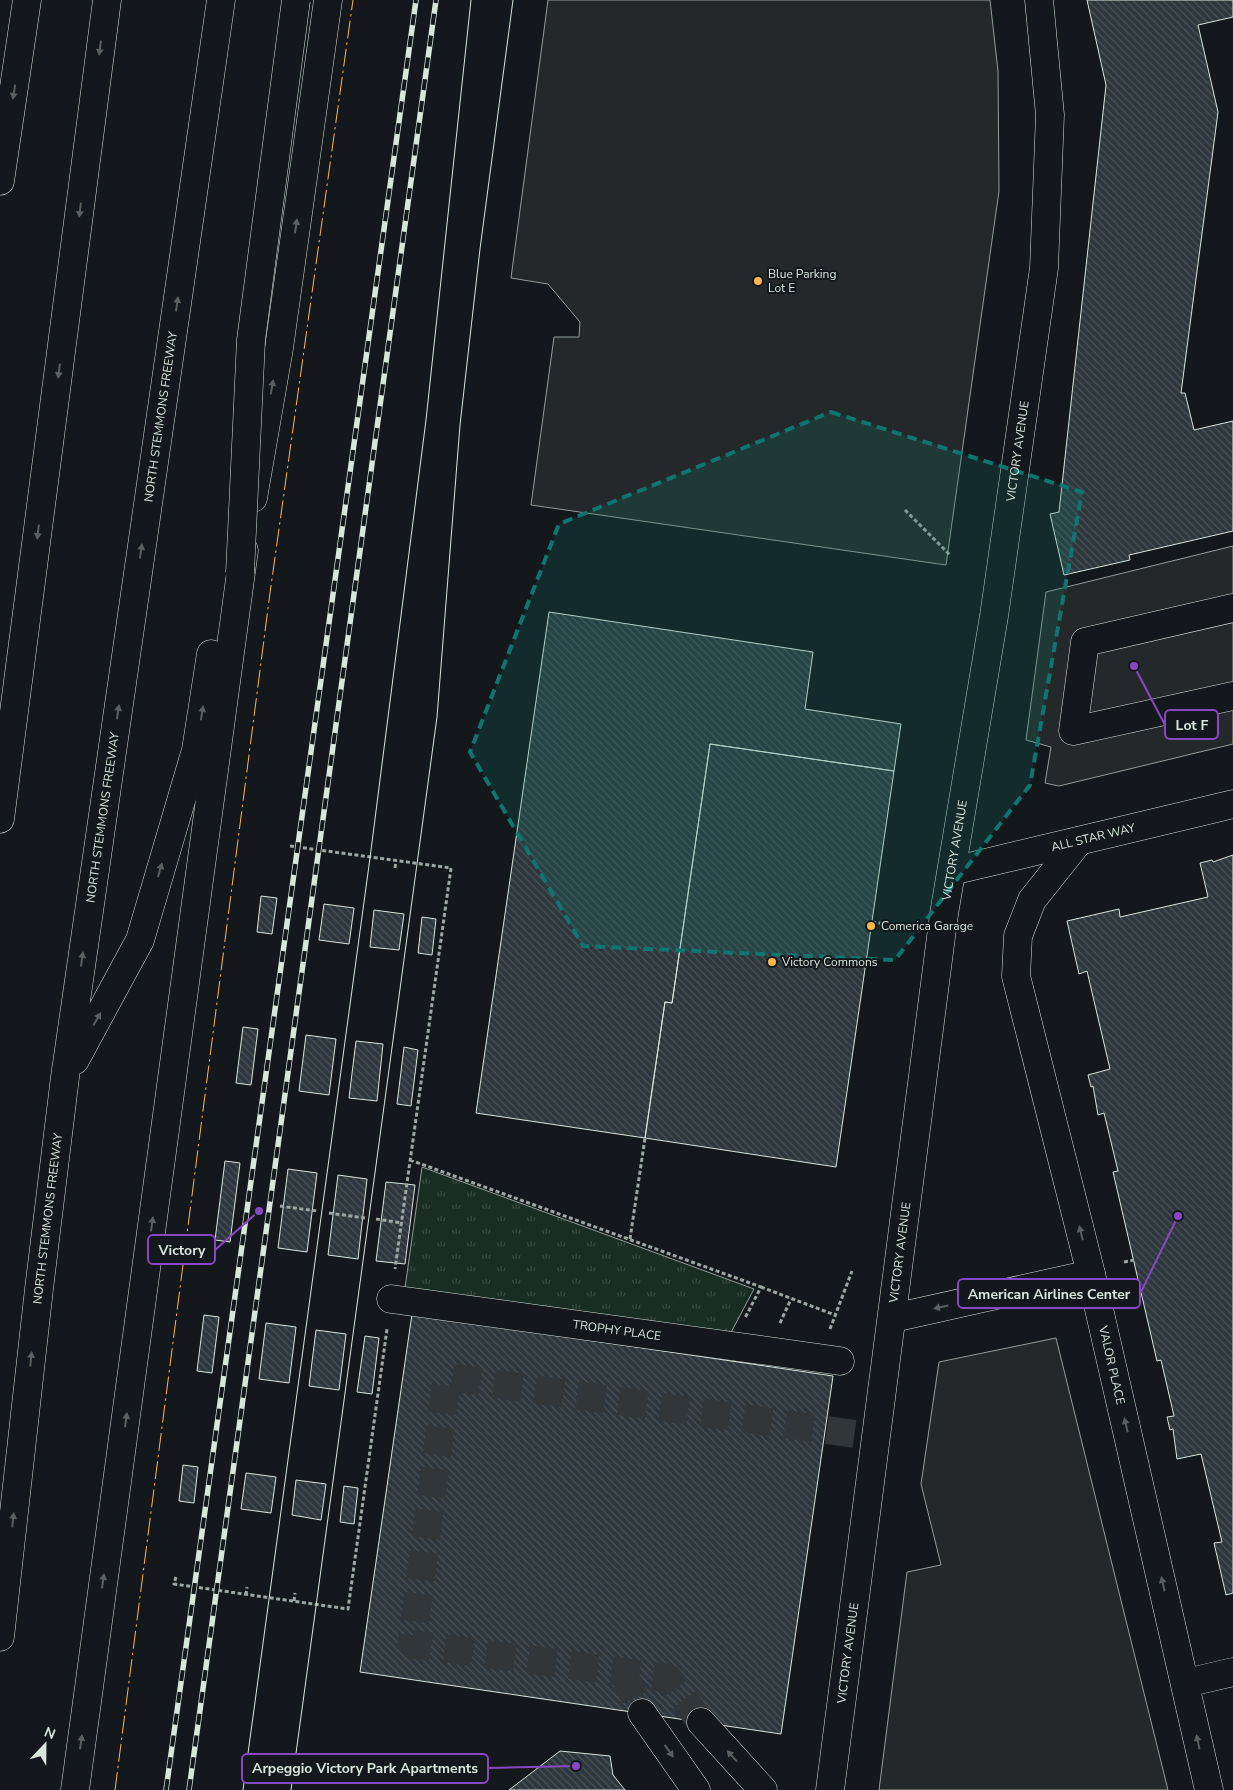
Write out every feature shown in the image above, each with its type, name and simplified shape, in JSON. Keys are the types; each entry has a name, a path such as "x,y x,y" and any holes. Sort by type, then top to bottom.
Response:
{"main road":[{"path":"0,181 27,0"},
{"path":"0,819 107,0"},
{"name":"NORTH STEMMONS FREEWAY","path":"0,1637 39,1289 66,1077 221,0"},
{"path":"240,573 251,340 296,0"},
{"path":"66,1077 140,940 196,750 263,328 311,0"},
{"path":"74,1790 240,573 279,348 328,0"},
{"name":"VICTORY AVENUE","path":"830,1790 893,1318 944,914 994,616 1044,268 1050,115 1039,0"},
{"path":"1233,608 1085,642 1073,731 1233,696"},
{"name":"ALL STAR WAY","path":"952,871 1233,804"},
{"name":"VALOR PLACE","path":"1080,841 1032,900 1018,936 1016,976 1091,1274 1209,1790"},
{"path":"893,1318 1091,1274"},
{"name":"TROPHY PLACE","path":"391,1299 829,1359"},
{"path":"1186,1683 1233,1672"},
{"path":"642,1713 696,1790"},
{"path":"701,1722 763,1790"}],"path":[{"path":"905,510 951,556"},
{"path":"176,1577 174,1584 348,1609 451,868 290,846"},
{"path":"395,868 396,861"},
{"path":"872,922 885,924"},
{"path":"630,1240 645,1138"},
{"path":"410,1160 835,1315"},
{"path":"280,1206 316,1211"},
{"path":"329,1213 365,1218"},
{"path":"376,1219 402,1223"},
{"path":"1124,1262 1134,1260"},
{"path":"829,1359 835,1315 852,1271"},
{"path":"731,1345 761,1287"},
{"path":"782,1318 791,1299"},
{"path":"246,1594 247,1587"},
{"path":"294,1601 295,1593"}],"highlighted area":[{"path":"831,412 1082,492 1030,785 895,960 583,946 470,752 559,524"}],"green space":[{"path":"422,1167 754,1289 727,1340 404,1295"}],"shaded area":[{"name":"Blue Parking Lot E","path":"548,0 990,0 998,71 999,191 946,565 531,505 554,337 579,337 580,322 548,284 511,278"},
{"path":"1233,546 1233,744 1059,786 1045,783 1051,747 1026,740 1046,592"},
{"path":"1056,1338 1168,1790 879,1790 907,1572 941,1565 921,1484 939,1362"}],"building":[{"path":"1087,0 1233,0 1233,17 1198,25 1218,112 1181,393 1185,393 1194,430 1233,421 1233,531 1129,555 1130,560 1064,575 1050,514 1059,512 1106,85"},
{"path":"549,612 813,652 805,709 901,724 894,771 710,744 672,1003 665,1002 645,1138 476,1113"},
{"name":"Victory Commons","path":"710,744 894,771 836,1167 645,1138 665,1002 672,1003"},
{"path":"1233,855 1233,1593 1226,1595 1214,1543 1222,1542 1201,1454 1177,1459 1173,1429 1170,1430 1167,1417 1174,1416 1161,1360 1157,1361 1113,1172 1118,1171 1104,1113 1098,1115 1093,1086 1091,1087 1088,1075 1110,1069 1087,971 1079,974 1067,921 1119,909 1120,917 1208,897 1200,863 1212,860 1213,862"},
{"path":"261,896 277,898 272,934 257,932"},
{"path":"324,904 354,908 349,944 319,940"},
{"path":"374,910 404,914 399,950 370,947"},
{"path":"422,917 436,919 432,955 418,953"},
{"path":"243,1027 258,1029 251,1085 236,1083"},
{"path":"306,1035 336,1039 329,1095 299,1091"},
{"path":"356,1041 383,1044 377,1101 349,1098"},
{"path":"404,1047 418,1050 411,1106 397,1104"},
{"path":"225,1161 240,1163 230,1242 215,1240"},
{"path":"288,1169 317,1173 307,1252 278,1248"},
{"path":"338,1175 367,1179 358,1259 328,1255"},
{"path":"386,1182 415,1185 405,1264 376,1261"},
{"path":"412,1314 833,1376 781,1734 360,1672"},
{"path":"204,1315 219,1317 212,1373 197,1371"},
{"path":"266,1323 296,1327 289,1383 259,1379"},
{"path":"316,1330 346,1334 339,1390 309,1386"},
{"path":"365,1336 379,1338 372,1394 357,1392"},
{"path":"183,1465 198,1467 194,1503 179,1501"},
{"path":"246,1473 276,1477 271,1513 241,1509"},
{"path":"296,1480 326,1484 321,1520 292,1515"},
{"path":"344,1486 358,1488 354,1524 340,1522"},
{"path":"560,1751 610,1756 613,1775 625,1790 509,1790"}],"tunnel":[{"path":"701,1722 668,1678 412,1644 447,1377 877,1437"},
{"path":"623,1672 642,1713"}],"tram line":[{"path":"243,1790 370,858 426,420 471,0"},
{"path":"291,1790 437,717 460,425 480,249 513,0"}],"railway":[{"path":"166,1790 416,0"},
{"path":"189,1790 436,0"}],"power":[{"path":"115,1790 270,593 353,0"}],"place":[{"name":"Blue Parking Lot E","path":"758,281"},
{"name":"Lot F","path":"1134,666"},
{"name":"Comerica Garage","path":"871,926"},
{"name":"Victory Commons","path":"772,962"},
{"name":"Victory","path":"259,1211"},
{"name":"American Airlines Center","path":"1178,1216"},
{"name":"Arpeggio Victory Park Apartments","path":"576,1766"}]}
